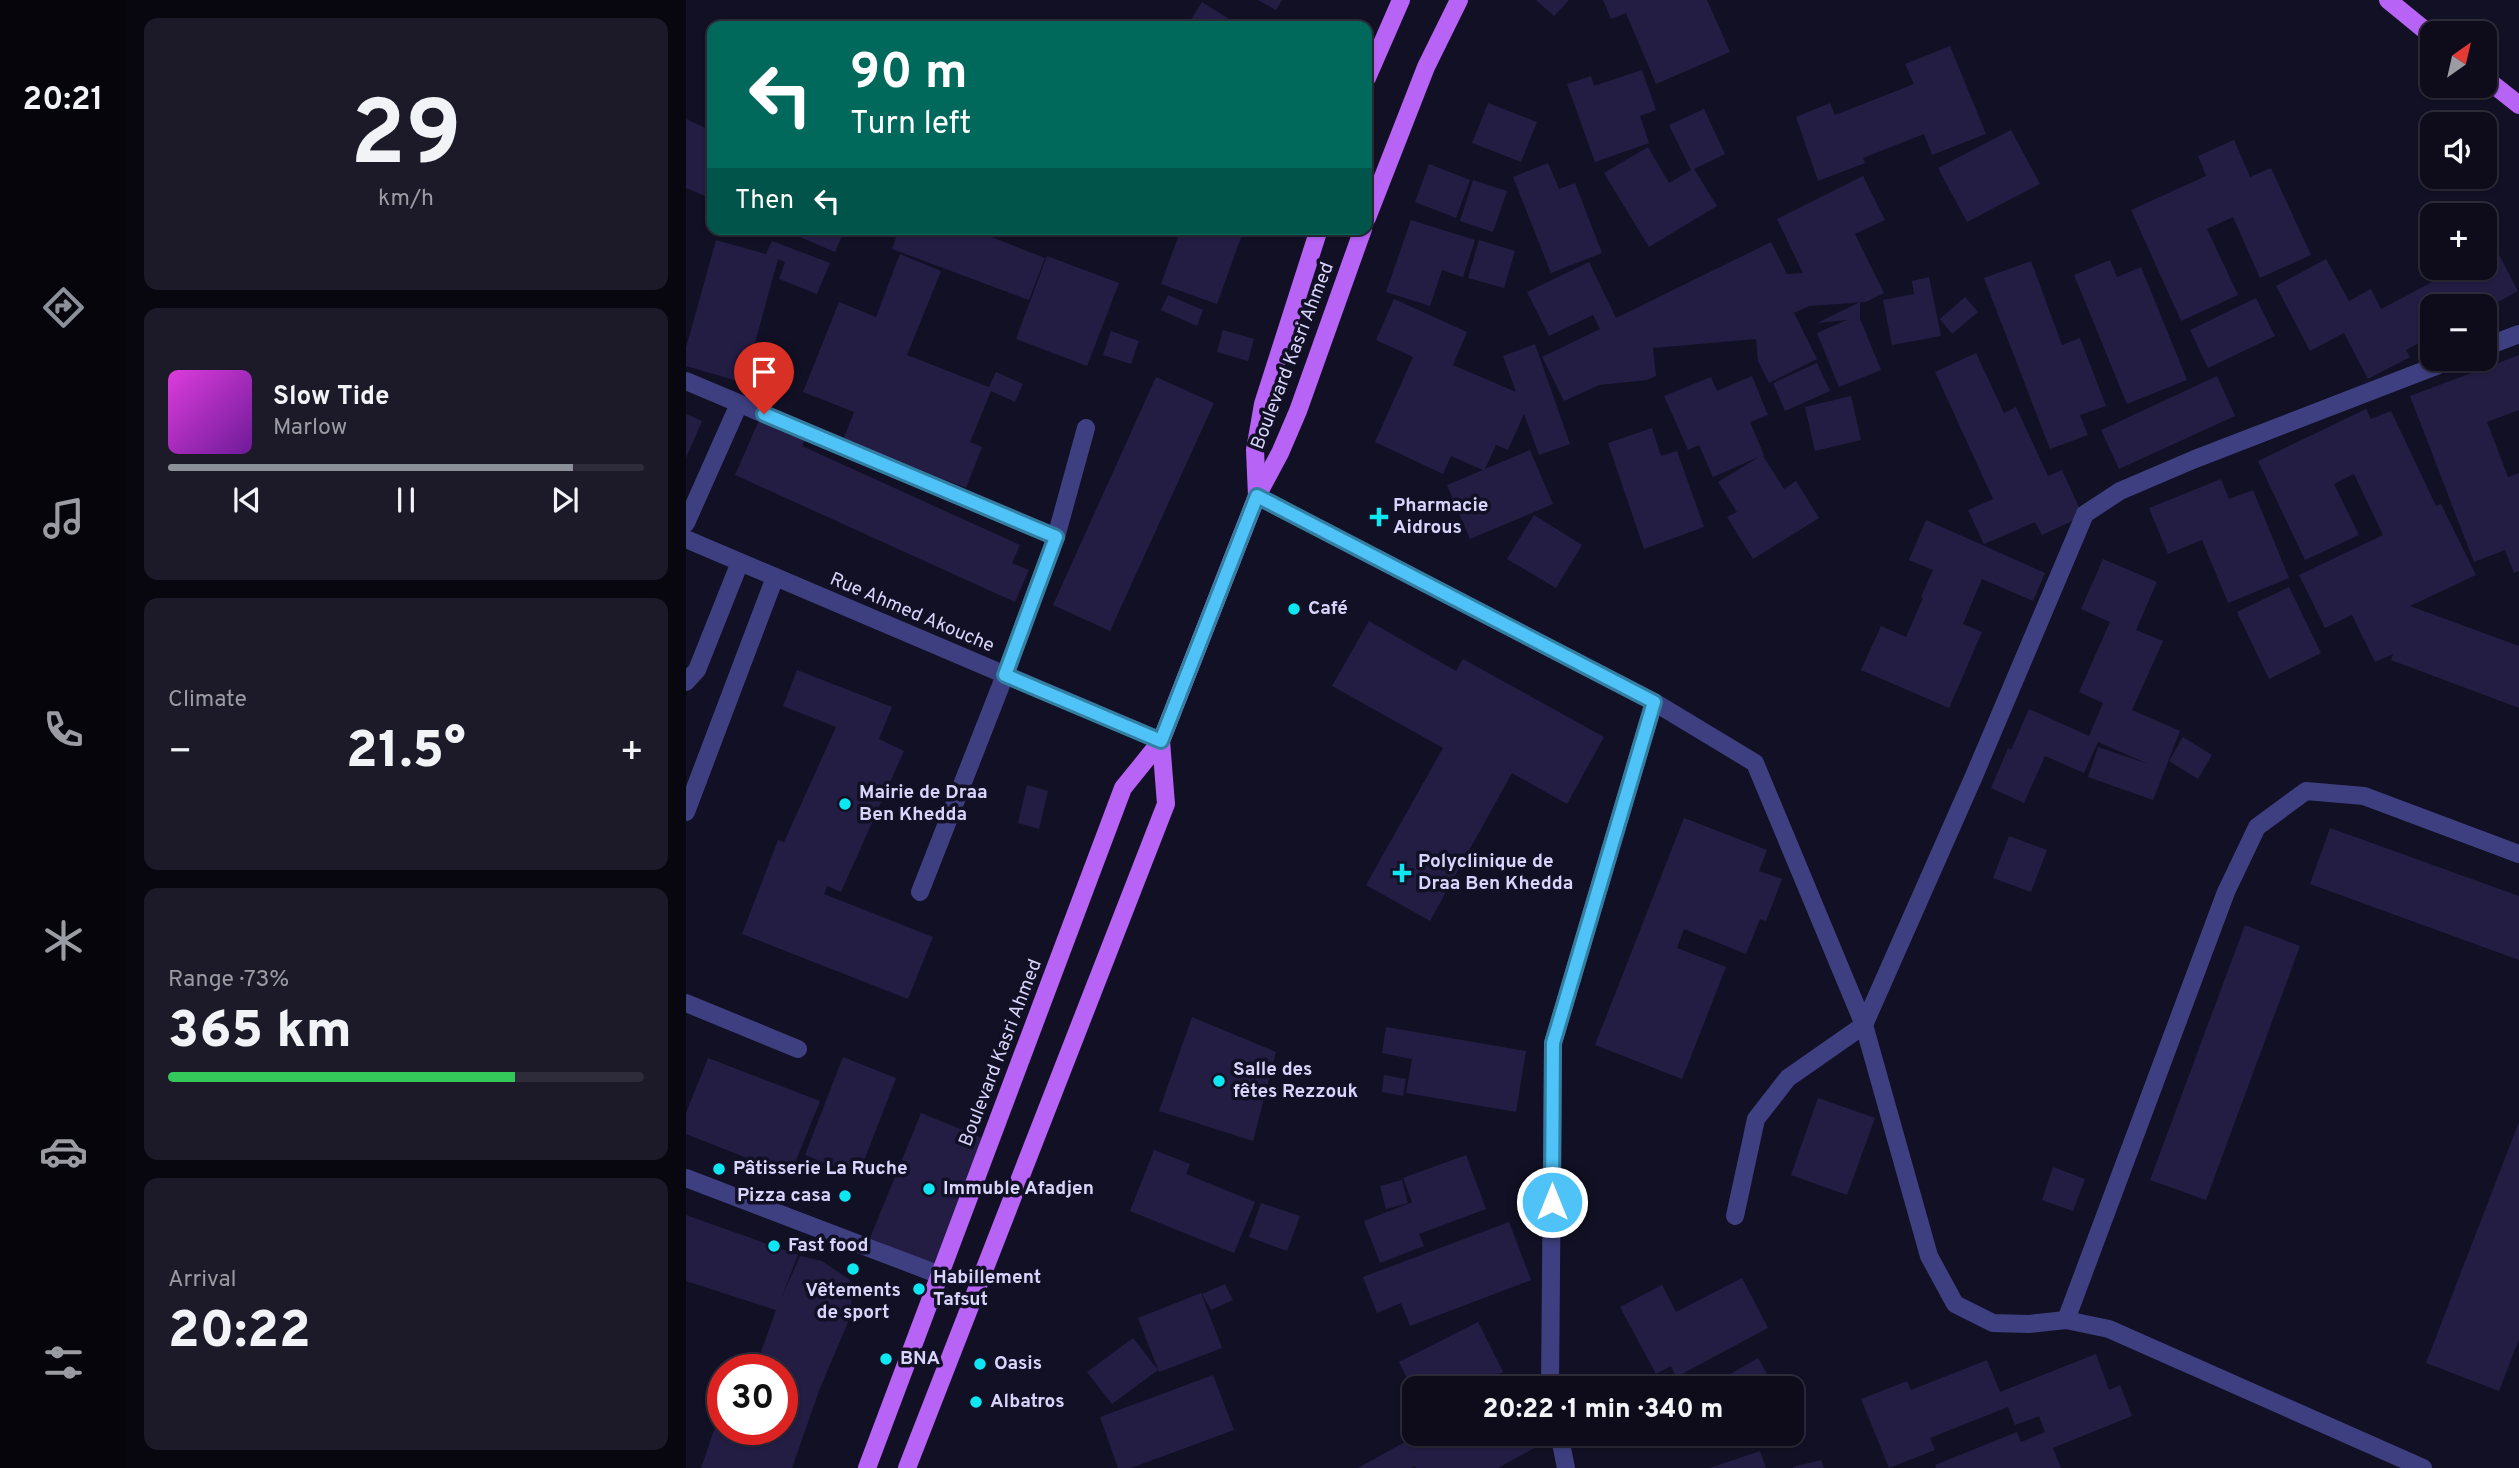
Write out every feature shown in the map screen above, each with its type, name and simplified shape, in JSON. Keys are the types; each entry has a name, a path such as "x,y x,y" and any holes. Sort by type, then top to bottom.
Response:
{"main road":[{"path":"1372,67 1401,0"},
{"path":"1372,205 1426,67 1460,0"},
{"path":"2388,0 2420,26"},
{"path":"2497,88 2519,105"},
{"name":"Boulevard Kasri Ahmed","path":"1257,496 1255,450 1263,404 1317,235"},
{"name":"Boulevard Kasri Ahmed","path":"867,1468 1123,788 1161,741 1257,496 1275,464 1298,411 1361,235"},
{"name":"Boulevard Kasri Ahmed","path":"907,1468 1166,804 1161,741"}],"street":[{"path":"2497,342 2519,334"},
{"path":"1735,1216 1756,1119 1788,1078 1864,1025 1974,776 2085,514 2120,491 2182,464 2423,371"},
{"path":"686,382 1056,537"},
{"path":"686,523 739,404"},
{"path":"920,892 1056,537 1086,428"},
{"path":"1257,496 1654,702 1755,763 1864,1025 1929,1256 1955,1304 1993,1323 2029,1324 2066,1320 2109,1329 2423,1468"},
{"name":"Rue Ahmed Akouche","path":"686,539 1161,741"},
{"path":"686,682 697,670 740,562"},
{"path":"686,812 775,577"},
{"path":"1550,1376 1553,1043 1654,702"},
{"path":"2066,1320 2225,892 2257,827 2305,791 2364,796 2519,854"},
{"path":"686,1003 798,1049"},
{"path":"686,1178 940,1275"},
{"path":"1562,1446 1566,1468"}],"building":[{"path":"1258,0 1282,0 1276,10"},
{"path":"1536,0 1569,0 1554,16"},
{"path":"1603,0 1707,0 1730,52 1656,84 1626,13 1611,19"},
{"path":"1202,2 1232,21 1190,21"},
{"path":"1950,46 1986,134 1932,155 1924,134 1863,158 1865,163 1818,181 1796,117 1830,103 1835,115 1914,84 1905,64"},
{"path":"1642,70 1656,110 1640,116 1649,143 1595,162 1567,84 1591,76 1594,86"},
{"path":"1488,103 1537,122 1521,162 1472,143"},
{"path":"1704,109 1725,154 1694,169 1717,206 1649,247 1604,173 1648,147 1669,183 1691,170 1669,125"},
{"path":"686,119 707,129 707,197 686,188"},
{"path":"2011,130 2040,184 1967,222 1938,168"},
{"path":"2234,140 2250,177 2271,168 2311,255 2260,278 2233,217 2207,229 2238,295 2181,321 2131,210 2206,176 2198,156"},
{"path":"1548,163 1559,189 1575,183 1602,253 1551,273 1513,177"},
{"path":"1429,164 1470,180 1456,218 1415,202"},
{"path":"1863,176 1885,220 1855,234 1884,293 1866,302 1809,306 1794,313 1817,359 1769,383 1758,361 1756,339 1653,348 1656,376 1647,380 1599,385 1564,401 1542,357 1600,329 1593,315 1549,336 1527,292 1589,262 1616,318 1771,242 1787,274 1803,273 1777,219"},
{"path":"1473,180 1507,191 1493,232 1460,221"},
{"path":"1411,220 1475,240 1463,277 1442,270 1430,306 1386,292"},
{"path":"795,235 842,235 835,252"},
{"path":"897,235 986,235 1045,258 1029,300 892,249"},
{"path":"1179,235 1242,235 1217,304 1161,284"},
{"path":"716,240 766,254 772,241 830,263 817,294 779,279 785,262 778,259 744,383 686,366 686,348"},
{"path":"1479,240 1515,251 1504,288 1468,278"},
{"path":"2497,251 2518,291 2497,302 2497,294 2420,294 2420,342 2406,350 2410,357 2368,379 2344,333 2310,351 2276,286 2326,259 2349,301 2371,289 2381,309 2436,280 2497,280"},
{"path":"900,254 941,271 907,355 989,387 996,372 1023,384 1015,402 991,391 970,442 982,447 966,488 843,440 854,412 803,392 839,302 876,317"},
{"path":"1047,256 1119,283 1087,366 1016,339"},
{"path":"2110,260 2117,277 2141,267 2187,380 2127,404 2074,275"},
{"path":"2031,261 2062,345 2080,338 2106,406 2080,415 2088,435 2050,449 1984,278"},
{"path":"1929,277 1941,336 1892,345 1883,300 1914,294 1912,281"},
{"path":"1168,295 1203,310 1197,326 1161,310"},
{"path":"1965,297 1978,312 1952,334 1940,319"},
{"path":"2256,298 2275,336 2208,368 2190,330"},
{"path":"1394,299 1467,332 1453,365 1516,392 1503,356 1535,344 1570,444 1539,455 1524,414 1508,450 1496,445 1485,469 1530,450 1553,504 1470,539 1447,485 1483,470 1451,456 1443,474 1375,442 1413,357 1376,340"},
{"path":"1860,302 1860,319 1881,370 1839,387 1817,333 1847,320 1817,323"},
{"path":"1223,330 1254,339 1248,361 1217,352"},
{"path":"1111,331 1139,341 1131,364 1103,355"},
{"path":"1976,353 2004,413 2016,407 2048,476 2062,470 2083,516 2042,535 2035,522 1984,544 1968,510 1993,499 1935,372"},
{"path":"2519,355 2519,410 2487,422 2508,477 2519,473 2519,571 2514,573 2505,550 2474,562 2410,396 2476,371 2497,371 2497,363"},
{"path":"1817,363 1830,391 1785,411 1773,383"},
{"path":"1752,376 1768,415 1750,422 1763,456 1784,489 1796,481 1819,518 1753,559 1727,517 1737,512 1718,482 1759,457 1713,477 1699,445 1688,450 1664,396 1711,377 1717,391"},
{"path":"2217,376 2235,416 2119,469 2101,430"},
{"path":"1156,377 1214,403 1110,631 1053,605"},
{"path":"1851,396 1861,440 1815,451 1805,407"},
{"path":"2366,409 2371,419 2391,411 2436,506 2441,504 2476,575 2410,606 2519,646 2519,708 2391,660 2393,654 2375,662 2352,615 2325,628 2299,575 2383,535 2354,474 2334,484 2359,535 2305,560 2258,461"},
{"path":"686,414 702,421 686,458"},
{"path":"760,418 805,439 802,446 1020,545 1012,563 1029,570 1015,602 735,475"},
{"path":"1652,428 1661,456 1677,451 1704,527 1644,549 1608,443"},
{"path":"2221,479 2229,499 2253,490 2289,578 2228,603 2202,540 2168,554 2149,508"},
{"path":"1534,515 1582,545 1556,588 1507,559"},
{"path":"1926,520 2045,573 2033,601 1982,579 1963,624 1982,632 1949,708 1861,670 1881,626 1906,637 1923,598 1921,597 1933,570 1909,560"},
{"path":"2103,559 2157,582 2136,630 2163,641 2132,710 2180,731 2153,800 2088,777 2098,747 2148,764 2098,742 2084,773 2045,756 2024,803 1991,788 2029,709 2089,736 2103,703 2079,692 2110,622 2081,609"},
{"path":"2289,587 2321,653 2269,679 2237,612"},
{"path":"1369,621 1456,671 1463,659 1604,737 1567,804 1512,773 1430,921 1366,885 1443,748 1332,686"},
{"path":"797,670 892,707 879,739 904,751 841,892 827,886 824,894 933,937 908,999 742,934 778,840 784,842 836,727 783,706"},
{"path":"2183,737 2212,755 2198,779 2169,761"},
{"path":"1027,785 1048,791 1039,829 1018,823"},
{"path":"1684,818 1767,850 1759,871 1782,879 1766,921 1760,919 1746,954 1684,929 1677,948 1726,967 1682,1079 1595,1045"},
{"path":"2330,828 2519,896 2519,960 2310,884"},
{"path":"2009,836 2047,850 2031,892 1993,878"},
{"path":"2245,925 2300,946 2206,1200 2150,1180"},
{"name":"Salle des fêtes Rezzouk","path":"1192,1017 1276,1052 1253,1141 1159,1111"},
{"path":"1386,1027 1526,1051 1516,1112 1406,1093 1412,1059 1382,1053"},
{"path":"843,1057 896,1078 858,1176 805,1155"},
{"path":"708,1058 820,1101 790,1175 686,1134 686,1113"},
{"path":"1384,1075 1406,1079 1403,1096 1382,1092"},
{"path":"1818,1098 1875,1118 1847,1195 1791,1175"},
{"name":"Immuble Afadjen","path":"921,1113 987,1140 936,1266 870,1238"},
{"path":"2519,1122 2519,1339 2499,1391 2426,1363"},
{"path":"1154,1150 1190,1164 1186,1174 1255,1202 1234,1253 1130,1211"},
{"path":"1466,1155 1486,1209 1419,1234 1424,1246 1380,1263 1364,1221 1415,1201 1412,1202 1403,1178"},
{"path":"2053,1167 2085,1179 2073,1211 2042,1200"},
{"path":"1402,1180 1408,1203 1386,1209 1380,1186"},
{"path":"1261,1203 1300,1216 1287,1251 1249,1237"},
{"path":"686,1215 798,1255 781,1299 800,1256 822,1261 850,1280 852,1313 820,1388 792,1468 701,1468 709,1445 798,1445 798,1354 760,1354 776,1310 686,1281"},
{"path":"1509,1222 1531,1280 1410,1326 1401,1303 1377,1313 1363,1277"},
{"path":"1742,1278 1768,1328 1678,1376 1671,1366 1656,1374 1620,1307 1662,1285 1676,1312"},
{"path":"1225,1284 1233,1300 1211,1310 1202,1294"},
{"path":"1201,1293 1222,1348 1159,1372 1138,1318"},
{"path":"1478,1322 1503,1372 1495,1376 1406,1376 1399,1362"},
{"path":"1133,1338 1158,1370 1112,1404 1087,1372"},
{"path":"2096,1354 2109,1390 2120,1385 2132,1416 2053,1448 2061,1468 1936,1468 1935,1465 2017,1432 2021,1442 2045,1432 2039,1416 2015,1425 2008,1407 1930,1438 1935,1450 1889,1468 1861,1399 1907,1381 1911,1390 1987,1360 2000,1392"},
{"path":"1758,1358 1768,1376 1727,1376"},
{"path":"1213,1375 1234,1430 1131,1468 1118,1468 1100,1417"},
{"path":"1402,1444 1402,1446 1538,1446 1498,1468 1358,1468"},
{"path":"1760,1451 1766,1468 1710,1468"},
{"path":"1821,1460 1824,1468 1793,1468 1793,1467"}],"place":[{"name":"Pharmacie Aidrous","path":"1379,517"},
{"name":"Café","path":"1294,609"},
{"name":"Mairie de Draa Ben Khedda","path":"845,804"},
{"name":"Polyclinique de Draa Ben Khedda","path":"1402,873"},
{"name":"Salle des fêtes Rezzouk","path":"1219,1081"},
{"name":"Pâtisserie La Ruche","path":"719,1169"},
{"name":"Immuble Afadjen","path":"929,1189"},
{"name":"Pizza casa","path":"845,1196"},
{"name":"Fast food","path":"774,1246"},
{"name":"Vêtements de sport","path":"853,1269"},
{"name":"Habillement Tafsut","path":"919,1289"},
{"name":"BNA","path":"886,1359"},
{"name":"Oasis","path":"980,1364"},
{"name":"Albatros","path":"976,1402"}],"route":[{"path":"764,414 1056,537 1005,675 1161,741 1257,496 1654,702 1553,1043 1552,1202"}]}
